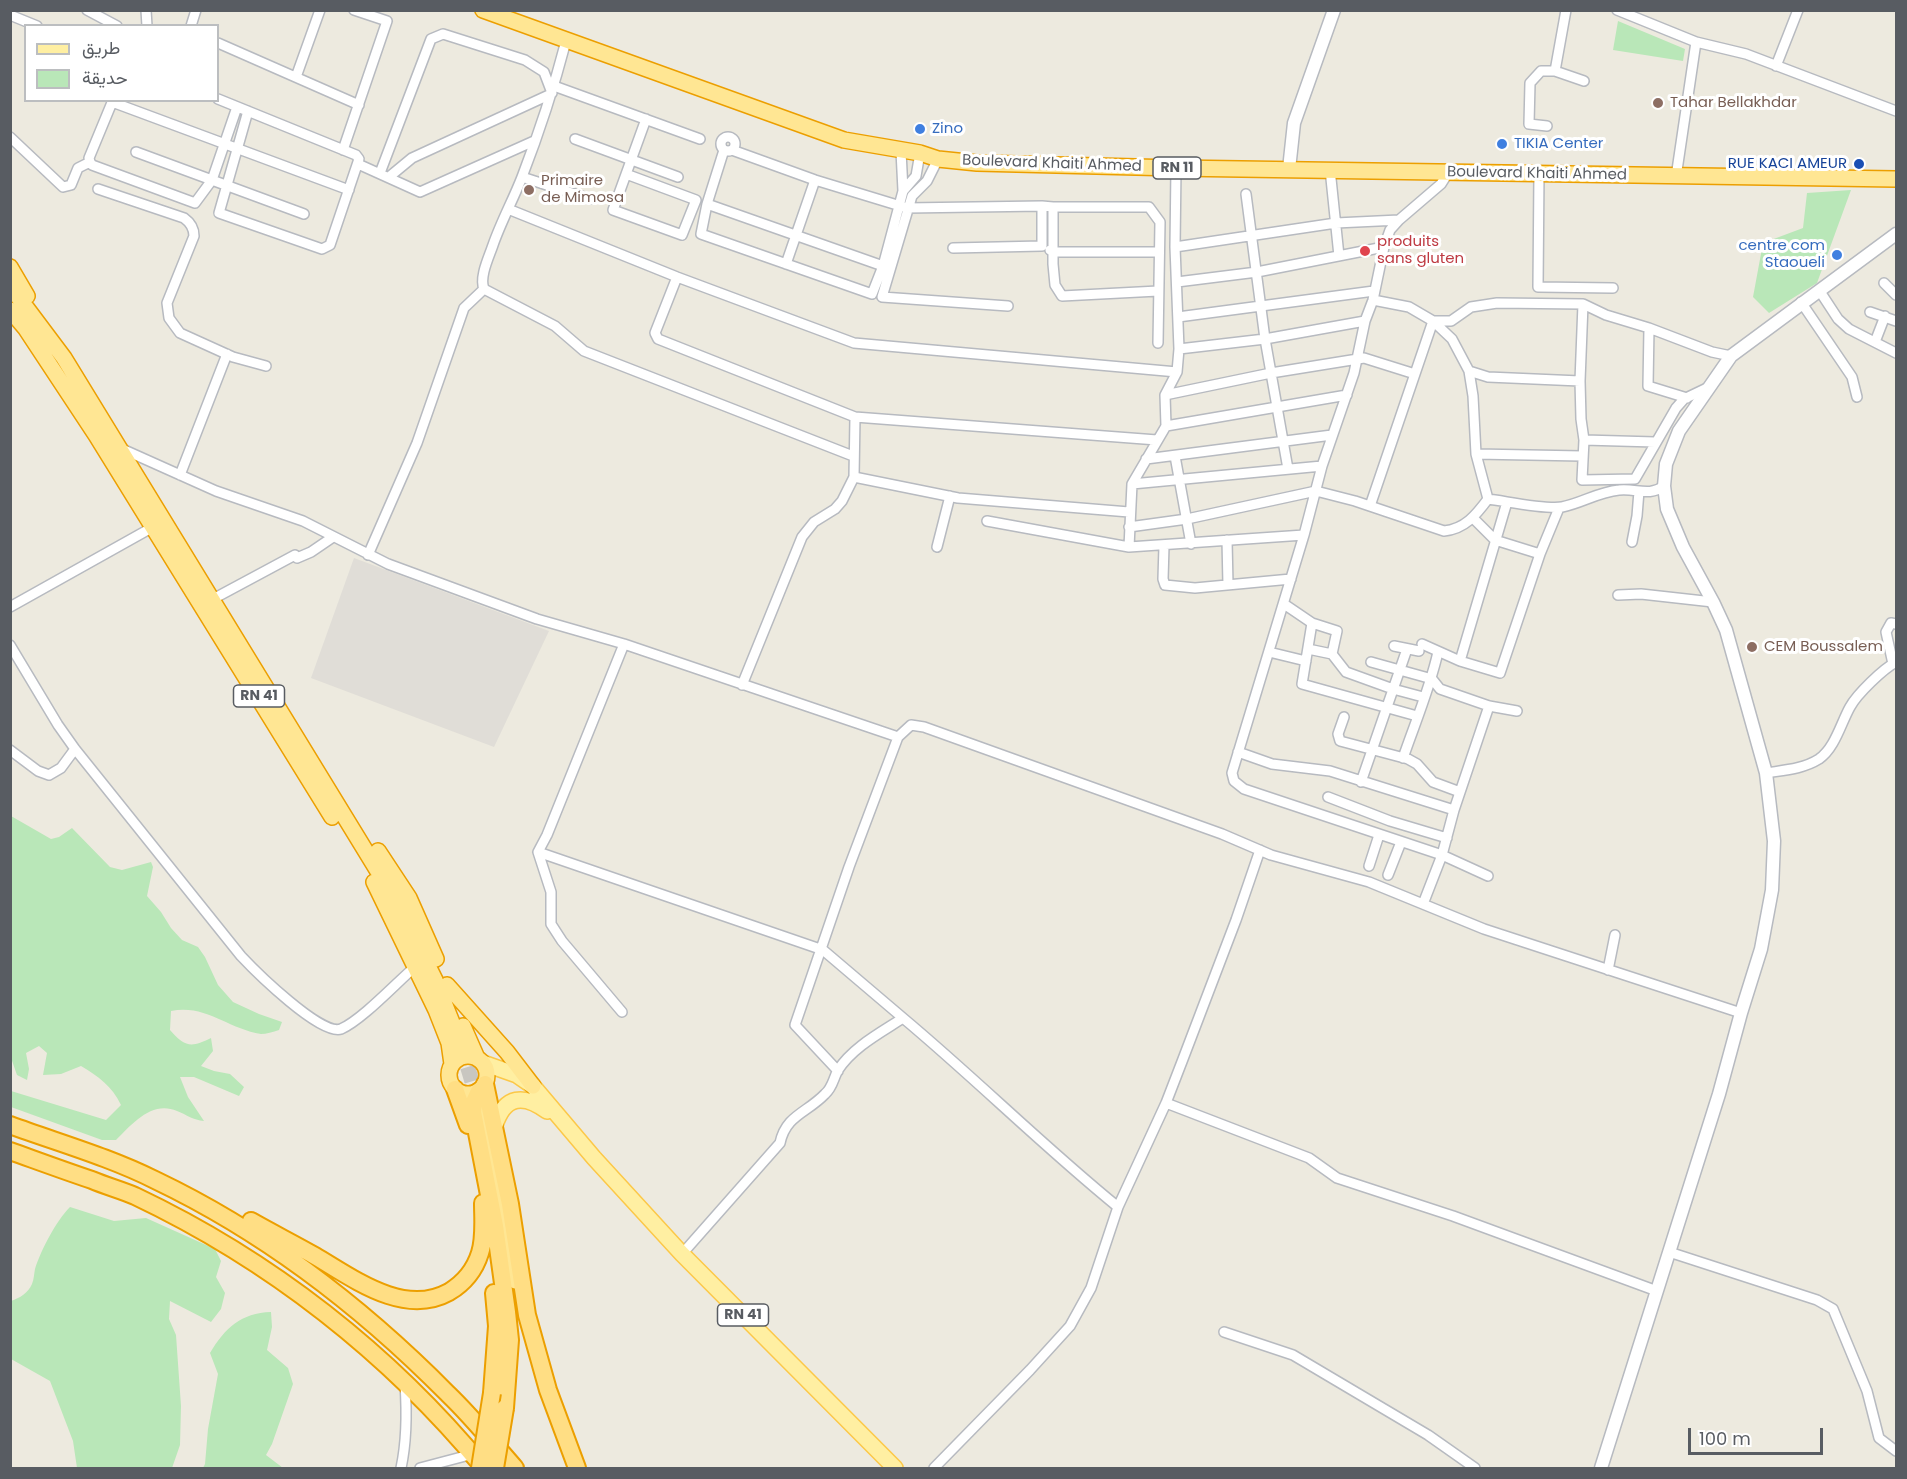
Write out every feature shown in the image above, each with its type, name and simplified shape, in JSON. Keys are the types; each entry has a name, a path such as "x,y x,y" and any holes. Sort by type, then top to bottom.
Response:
{"highway":[{"name":"Boulevard Khaiti Ahmed","path":"483,10 844,140 920,153 938,159 977,163 1176,168 1896,179"},
{"name":"RN 41","path":"10,267 328,791 358,825 404,891 416,912 480,1060"},
{"name":"RN 41","path":"10,286 64,358"},
{"name":"RN 41","path":"10,310 26,329 96,435 247,677 303,772 369,873 442,1023 452,1064"},
{"path":"10,318 35,345"},
{"path":"328,791 395,899 435,980 461,1045"},
{"name":"RN 41","path":"447,985 507,1052 533,1086"},
{"path":"479,1464 492,1393 497,1326 483,1203 469,1129 455,1089 451,1085 449,1074 452,1064 461,1057 472,1056 480,1060 487,1073 474,1102 473,1112 495,1226 510,1340"},
{"path":"455,1089 467,1094 483,1086"},
{"path":"483,1086 495,1125 510,1204 523,1293 548,1390"},
{"path":"480,1110 494,1170 510,1308 505,1408 495,1468"},
{"path":"10,1125 230,1210 375,1290 414,1300 442,1296 456,1288 471,1271 481,1250 483,1203"},
{"path":"10,1151 132,1195 246,1256 326,1313 433,1410 479,1464"},
{"path":"156,1180 261,1239 352,1307 411,1358 449,1395 514,1468"},
{"path":"500,1216 517,1288 548,1390 577,1468"}],"main road":[{"path":"480,1060 517,1075 533,1086 594,1158"},
{"path":"483,1086 507,1078 517,1080 532,1092 576,1143 594,1158"},
{"path":"495,1125 504,1108 519,1099 532,1101 552,1114"},
{"name":"RN 41","path":"594,1158 682,1254 895,1468"}],"street":[{"path":"87,10 113,24"},
{"path":"296,77 320,10"},
{"path":"343,150 387,21 354,10"},
{"path":"1289,169 1294,123 1334,10"},
{"path":"1554,71 1566,10"},
{"path":"1617,10 1696,42 1746,54 1896,111"},
{"path":"1776,66 1798,10"},
{"path":"10,15 32,24"},
{"path":"384,175 430,39 443,34 525,60 544,72 552,91"},
{"path":"566,41 552,91 522,177 501,223 482,283 484,289 555,326 584,351 853,456"},
{"path":"1676,177 1696,42"},
{"path":"219,43 359,105"},
{"path":"1547,126 1529,124 1530,83 1541,71 1554,71 1584,81"},
{"path":"384,175 412,158 552,91 646,119 700,139"},
{"path":"219,99 237,107 248,111 356,155 359,159 330,245 322,249 219,213 248,111"},
{"path":"112,102 89,158 92,165 192,203 197,201 212,180 237,107"},
{"path":"115,102 349,190"},
{"path":"626,174 696,200 682,235 613,210 631,160 646,119"},
{"path":"10,137 63,188 71,186 78,168 90,162"},
{"path":"575,139 678,177"},
{"path":"357,164 420,192 534,141"},
{"path":"938,159 927,181 903,207 872,294 701,234 707,204 728,150 903,207 1149,207 1160,222 1158,343"},
{"path":"901,151 903,207 882,297 1008,306"},
{"path":"136,152 304,214"},
{"path":"912,196 920,153"},
{"path":"1129,547 1132,484 1166,426 1165,395 1177,372 1179,349 1175,247 1176,168"},
{"path":"1330,169 1339,256"},
{"path":"1448,173 1441,184 1390,230 1384,247 1374,296 1365,321 1358,360 1322,466 1284,604 1232,773 1234,781 1240,787 1442,855 1488,876"},
{"path":"1539,173 1538,287 1613,288"},
{"path":"903,191 916,176"},
{"path":"522,177 590,199"},
{"path":"786,264 815,180"},
{"path":"98,189 184,218 192,226 193,242 167,303 169,318 180,333 227,354 266,366"},
{"path":"1246,194 1265,339 1288,469"},
{"path":"707,204 883,266"},
{"path":"1042,206 1042,246"},
{"path":"1053,207 1055,285 1062,296 1158,291"},
{"path":"508,209 677,277 854,343 1177,372"},
{"path":"1175,247 1336,223 1399,220"},
{"path":"1601,1468 1719,1094 1761,949 1772,890 1774,841 1766,773 1726,630 1683,547 1667,509 1664,486 1666,464 1679,431 1731,356 1801,302 1896,234"},
{"path":"953,248 1042,246 1053,252 1158,252"},
{"path":"1177,282 1257,272 1384,247"},
{"path":"677,277 655,333 658,339 855,417 1157,440"},
{"path":"1884,283 1896,296"},
{"path":"368,555 417,443 464,308 484,289"},
{"path":"1819,290 1838,320 1850,329 1896,353"},
{"path":"1178,317 1261,306 1374,296 1409,307 1433,321 1452,339 1469,371 1473,396 1476,454 1488,499"},
{"path":"1801,302 1852,377 1857,397"},
{"path":"1433,321 1451,321 1471,307 1497,303 1583,304 1606,315 1649,328 1712,352 1731,356"},
{"path":"1583,304 1582,480 1635,480 1676,408 1687,398 1707,388"},
{"path":"1870,312 1896,321"},
{"path":"1875,342 1885,316"},
{"path":"1179,349 1265,339 1365,321"},
{"path":"1370,506 1433,321"},
{"path":"1649,328 1648,386 1687,398"},
{"path":"180,476 227,354"},
{"path":"1165,395 1271,373 1364,358 1415,374"},
{"path":"1469,371 1488,377 1581,381"},
{"path":"1166,426 1347,395"},
{"path":"742,685 802,537 814,522 835,509 842,501 854,477 855,417"},
{"path":"1146,459 1332,435"},
{"path":"1584,440 1655,442"},
{"path":"118,447 216,491 303,521 388,564 537,619 624,644 898,737"},
{"path":"1476,454 1582,456"},
{"path":"1175,456 1191,544"},
{"path":"1132,484 1322,466"},
{"path":"854,477 950,496 1129,512"},
{"path":"1488,499 1558,508 1603,492 1623,489 1656,492 1664,486"},
{"path":"1129,527 1187,519 1316,491 1444,531 1455,530 1473,518 1488,499"},
{"path":"1632,542 1639,491"},
{"path":"937,547 950,496"},
{"path":"1460,660 1507,502"},
{"path":"1394,646 1438,652 1500,673 1558,508"},
{"path":"1473,518 1495,540 1540,554"},
{"path":"987,521 1129,547 1304,535"},
{"path":"10,608 153,527"},
{"path":"213,599 296,556 311,552 333,537"},
{"path":"1227,540 1228,585"},
{"path":"1164,546 1163,579 1165,585 1195,588 1291,579"},
{"path":"1618,595 1641,594 1713,602"},
{"path":"1284,604 1312,623 1337,631 1332,654"},
{"path":"1312,623 1302,684 1417,716"},
{"path":"1766,773 1802,768 1821,758 1834,741 1851,705 1894,663 1886,632 1891,623 1896,624"},
{"path":"622,1012 562,941 551,924 551,892 538,852 547,835 624,644"},
{"path":"10,645 75,749 242,956 265,981 323,1027 340,1029 352,1022 416,966"},
{"path":"1308,649 1332,654 1346,672 1423,697"},
{"path":"1361,782 1407,649"},
{"path":"1269,652 1306,661"},
{"path":"1403,758 1423,697 1432,679 1438,652"},
{"path":"1371,662 1432,679 1440,688 1489,706 1517,711"},
{"path":"1423,904 1442,855 1454,810 1489,706"},
{"path":"1344,717 1338,734 1341,741 1417,764 1428,778 1439,786 1460,792"},
{"path":"838,1071 795,1025 823,950 849,867 898,737 911,725 924,727 1222,834 1260,850 1369,882 1484,929 1741,1013"},
{"path":"10,750 38,771 50,775 61,768 75,749"},
{"path":"1238,752 1272,764 1330,771 1454,810"},
{"path":"1432,804 1439,786"},
{"path":"1328,797 1390,821 1447,838"},
{"path":"1369,866 1379,835"},
{"path":"1388,875 1401,842"},
{"path":"934,1468 1070,1326 1091,1288 1119,1207 1166,1103 1236,920 1260,850"},
{"path":"538,852 823,950 957,1064 1079,1175 1119,1207"},
{"path":"1608,970 1615,935"},
{"path":"682,1254 780,1143 782,1131 787,1124 824,1096 832,1087 838,1071 861,1046 903,1018"},
{"path":"1166,1103 1309,1158 1337,1178 1453,1216 1657,1291"},
{"path":"1669,1251 1817,1300 1833,1309 1867,1391 1879,1438 1896,1451"},
{"path":"1224,1332 1293,1355 1428,1435 1475,1468"},
{"path":"401,1468 407,1424 405,1384"},
{"path":"420,1468 479,1464"}],"shaded area":[{"path":"354,558 549,631 494,747 311,678"}],"green space":[{"path":"1618,21 1685,49 1683,61 1613,50"},
{"path":"1851,190 1817,283 1769,313 1753,297 1763,243 1803,228 1807,193"},
{"path":"11,816 51,839 59,837 72,828 110,867 122,870 151,862 153,867 147,896 171,928 182,940 198,947 218,985 233,1002 282,1022 279,1030 261,1034 195,1011 171,1011 170,1030 184,1043 193,1044 211,1038 213,1051 201,1066 230,1074 244,1087 239,1096 194,1077 180,1077 188,1097 204,1121 168,1108 159,1109 143,1115 116,1140 102,1140 11,1107 11,1091 106,1120 121,1105 104,1082 81,1066 61,1074 43,1075 47,1053 39,1046 26,1053 29,1069 27,1080 17,1075 10,1055"},
{"path":"70,1207 114,1221 146,1218 215,1249 221,1261 216,1277 225,1293 221,1309 211,1322 170,1301 169,1319 176,1335 181,1406 180,1445 172,1468 77,1468 73,1441 50,1381 11,1359 11,1301 23,1295 30,1287 45,1245 59,1220"},
{"path":"271,1312 272,1327 267,1350 288,1368 293,1384 266,1455 283,1468 203,1468 218,1374 210,1353 228,1329 242,1319"}],"tunnel":[{"path":"461,1045 479,1105"}],"place":[{"name":"Tahar Bellakhdar","path":"1658,103"},
{"name":"Zino","path":"920,129"},
{"name":"TIKIA Center","path":"1502,144"},
{"name":"RUE KACI AMEUR","path":"1859,164"},
{"name":"Primaire de Mimosa","path":"529,190"},
{"name":"produits sans gluten","path":"1365,251"},
{"name":"centre com Staoueli","path":"1837,255"},
{"name":"CEM Boussalem","path":"1752,647"}]}
